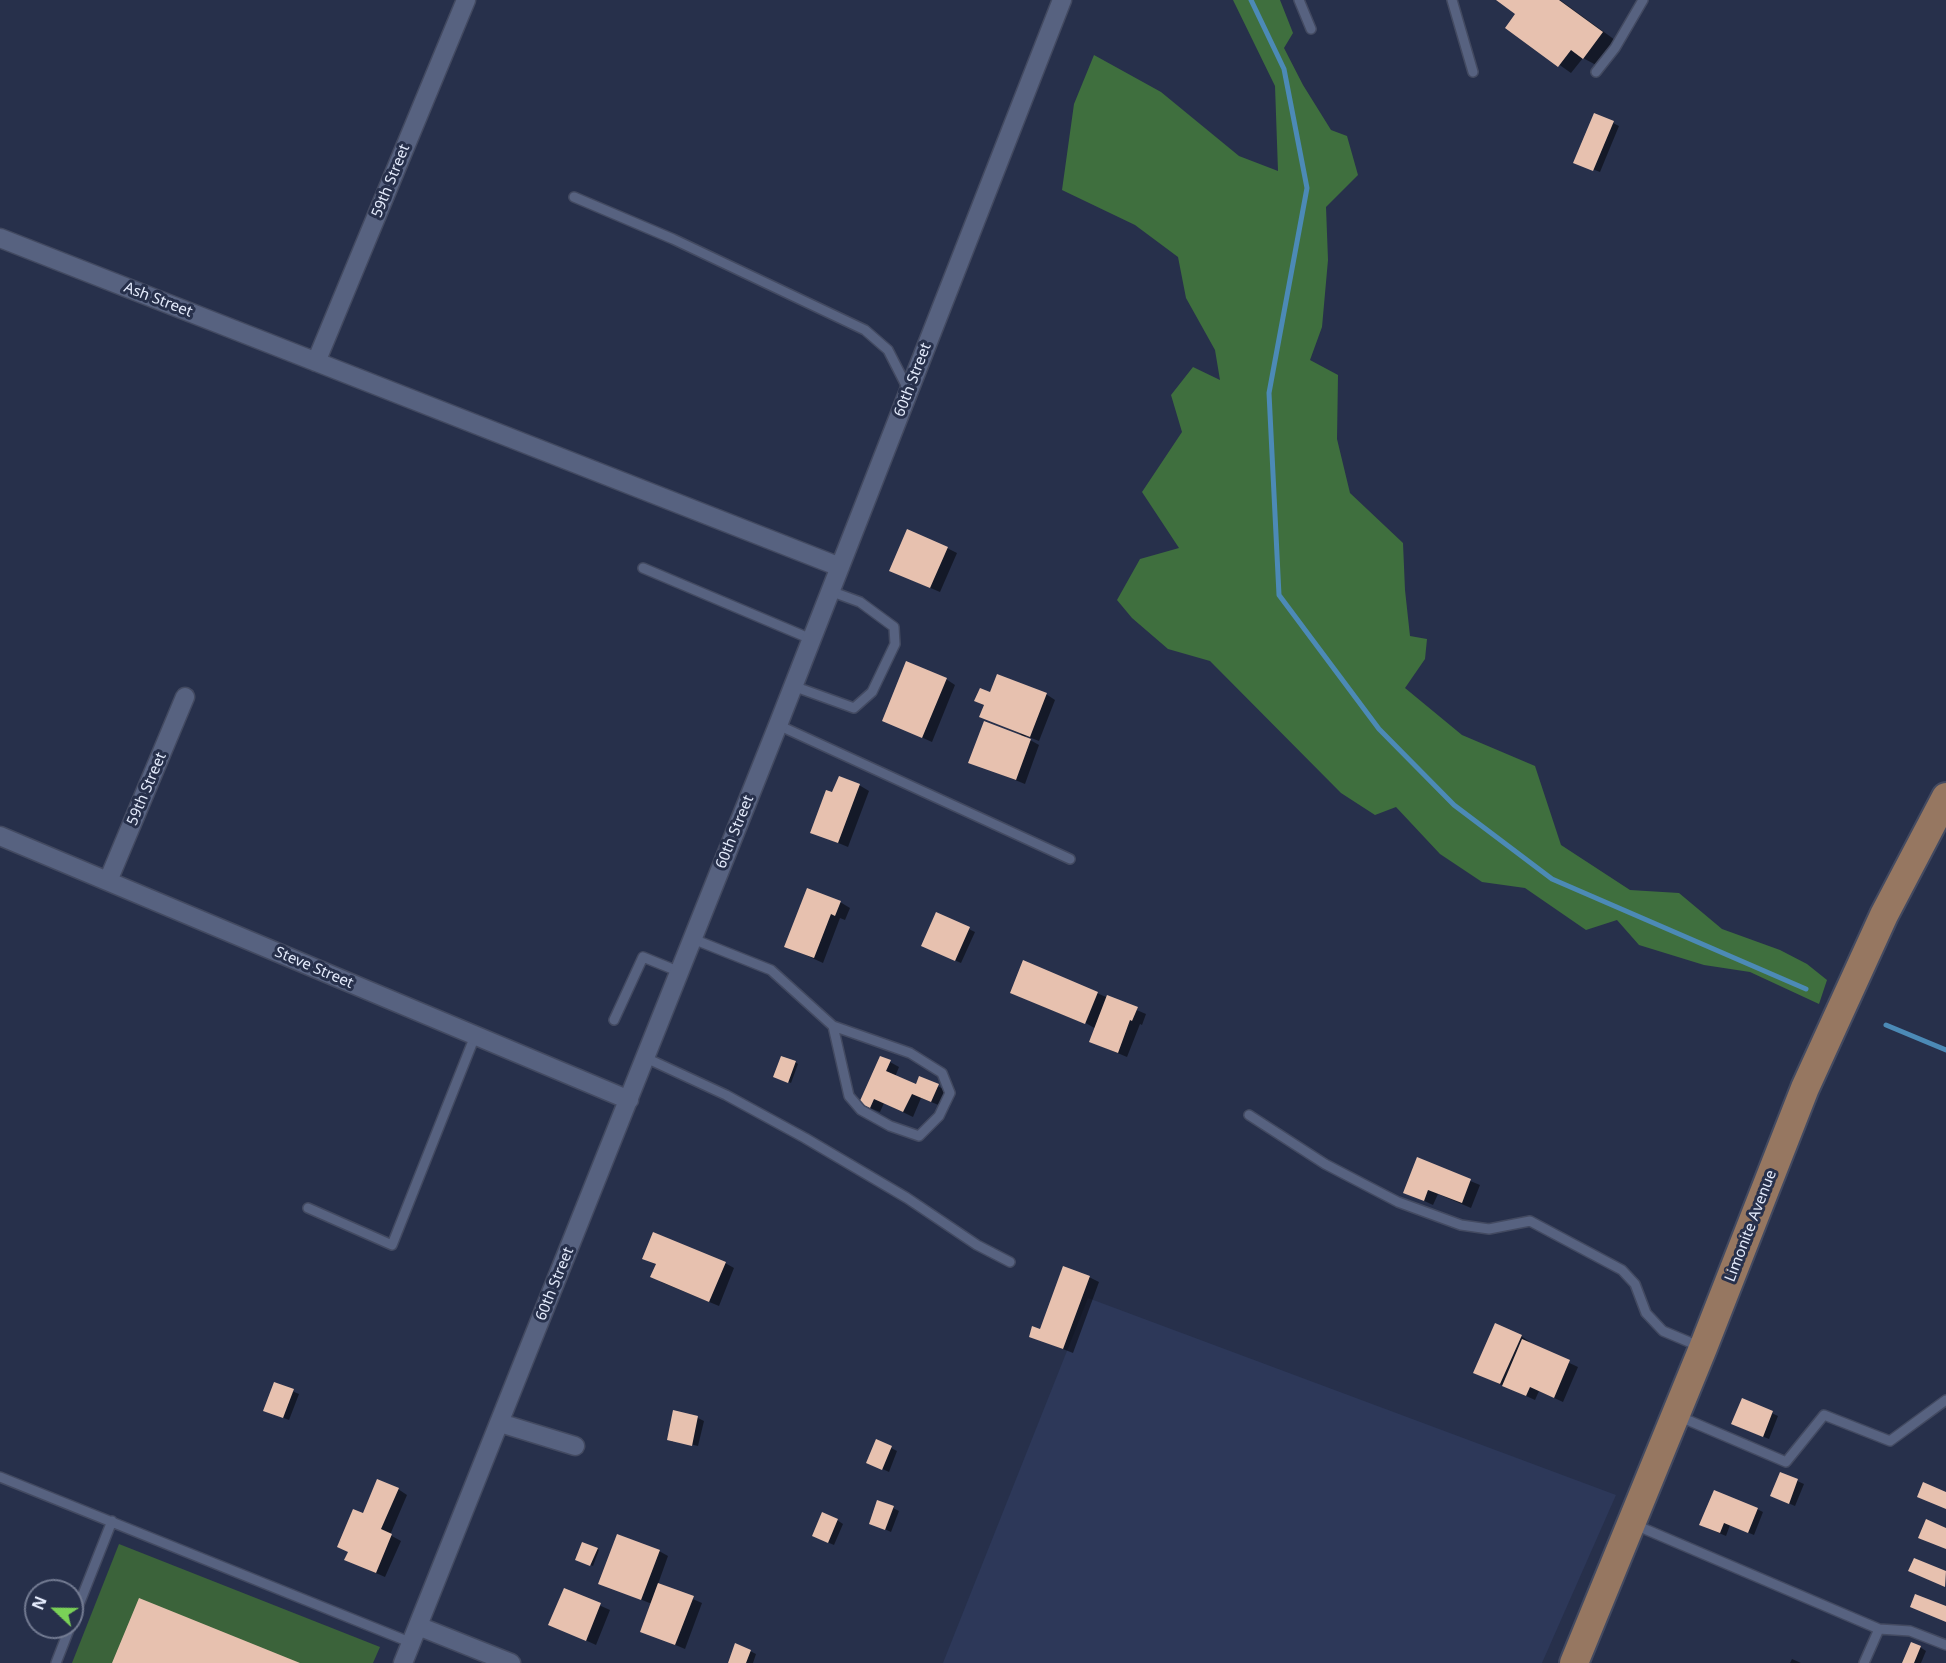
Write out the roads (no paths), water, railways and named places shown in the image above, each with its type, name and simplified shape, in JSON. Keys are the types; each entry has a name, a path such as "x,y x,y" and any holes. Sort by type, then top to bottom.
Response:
{"main road":[{"name":"Limonite Avenue","path":"1574,1663 1703,1348 1805,1088 1884,915 1946,797"}],"street":[{"name":"59th Street","path":"316,362 466,0"},
{"name":"60th Street","path":"403,1663 778,725 1062,0"},
{"name":"Ash Street","path":"0,238 840,567"},
{"name":"59th Street","path":"108,881 185,697"},
{"name":"Steve Street","path":"0,836 629,1100"},
{"path":"500,1424 575,1446"},
{"path":"415,1634 511,1663"}],"lane":[{"path":"1299,0 1311,29"},
{"path":"1452,0 1473,72"},
{"path":"1596,72 1615,48 1643,0"},
{"path":"574,196 684,244 865,330 888,350 909,391"},
{"path":"643,568 812,639"},
{"path":"793,686 854,708 872,692 895,644 894,627 860,602 830,591"},
{"path":"778,725 1070,859"},
{"path":"693,939 771,970 833,1026 910,1053 942,1073 950,1093 939,1116 919,1136 890,1126 861,1110 849,1096 833,1026"},
{"path":"615,1020 643,957 680,972"},
{"path":"308,1208 392,1245 475,1035"},
{"path":"646,1058 726,1095 805,1138 907,1198 977,1245 1010,1262"},
{"path":"1249,1114 1325,1164 1408,1206 1461,1226 1489,1229 1530,1221 1622,1270 1635,1284 1646,1313 1663,1331 1703,1348"},
{"path":"1676,1415 1786,1462 1824,1416 1890,1441 1946,1400"},
{"path":"0,1477 415,1634"},
{"path":"84,1592 112,1521"},
{"path":"1631,1523 1879,1629 1910,1630 1946,1645"},
{"path":"1864,1663 1879,1629"},
{"path":"56,1663 65,1639"}],"waterway":[{"path":"1251,0 1284,69 1307,188 1269,393 1279,595 1379,729 1454,805 1552,879 1806,989"},
{"path":"1886,1025 1946,1050"}]}
